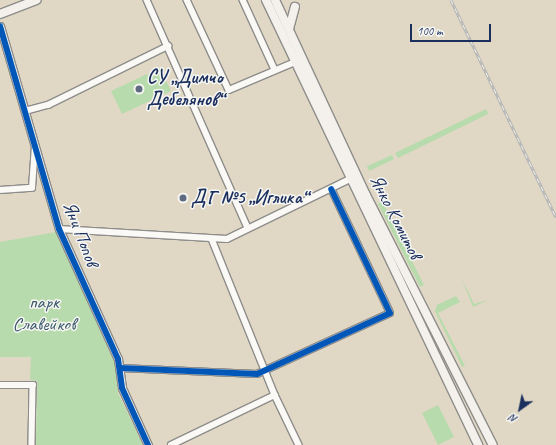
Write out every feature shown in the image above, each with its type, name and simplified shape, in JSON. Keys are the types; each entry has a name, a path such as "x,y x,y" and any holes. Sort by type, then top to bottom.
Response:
{"main road":[{"path":"0,14 36,0"},
{"name":"Янко Комитов","path":"266,0 289,30 366,195 493,445"},
{"name":"Янко Комитов","path":"275,0 278,15 295,62 478,445"},
{"path":"289,30 295,7"}],"street":[{"path":"147,0 248,228"},
{"path":"187,0 229,90 295,62"},
{"path":"243,0 275,70"},
{"name":"Яни Попов","path":"0,26 3,46 26,111 59,229 120,368 122,388 148,445"},
{"path":"26,111 48,105 168,46"},
{"path":"0,190 32,188 36,145"},
{"path":"59,229 227,239 350,179"},
{"path":"120,368 239,374 267,371 390,313 331,189"},
{"path":"212,239 267,371 275,395 299,445"},
{"path":"0,385 33,385 32,445"},
{"path":"171,445 275,395"}],"green space":[{"path":"160,68 171,91 122,114 111,91"},
{"path":"486,109 488,114 398,158 395,153"},
{"path":"392,155 394,159 369,171 367,166"},
{"path":"382,201 424,285 420,287 378,204"},
{"name":"парк Славейков","path":"56,232 116,366 118,393 143,445 36,445 37,381 30,380 31,357 0,357 0,242"},
{"path":"461,277 474,304 488,300 473,307"},
{"path":"456,296 460,302 438,313 465,366 462,367 435,311 437,305"},
{"path":"438,405 454,437 438,445 422,413"}],"railway":[{"path":"451,0 556,217"}],"cycle path":[{"path":"0,26 59,229 118,359 122,388 148,445"},
{"path":"120,368 257,374 390,313 331,189"}],"place":[{"name":"СУ „Димчо Дебелянов“","path":"139,89"},
{"name":"ДГ №5 „Иглика“","path":"183,198"}]}
